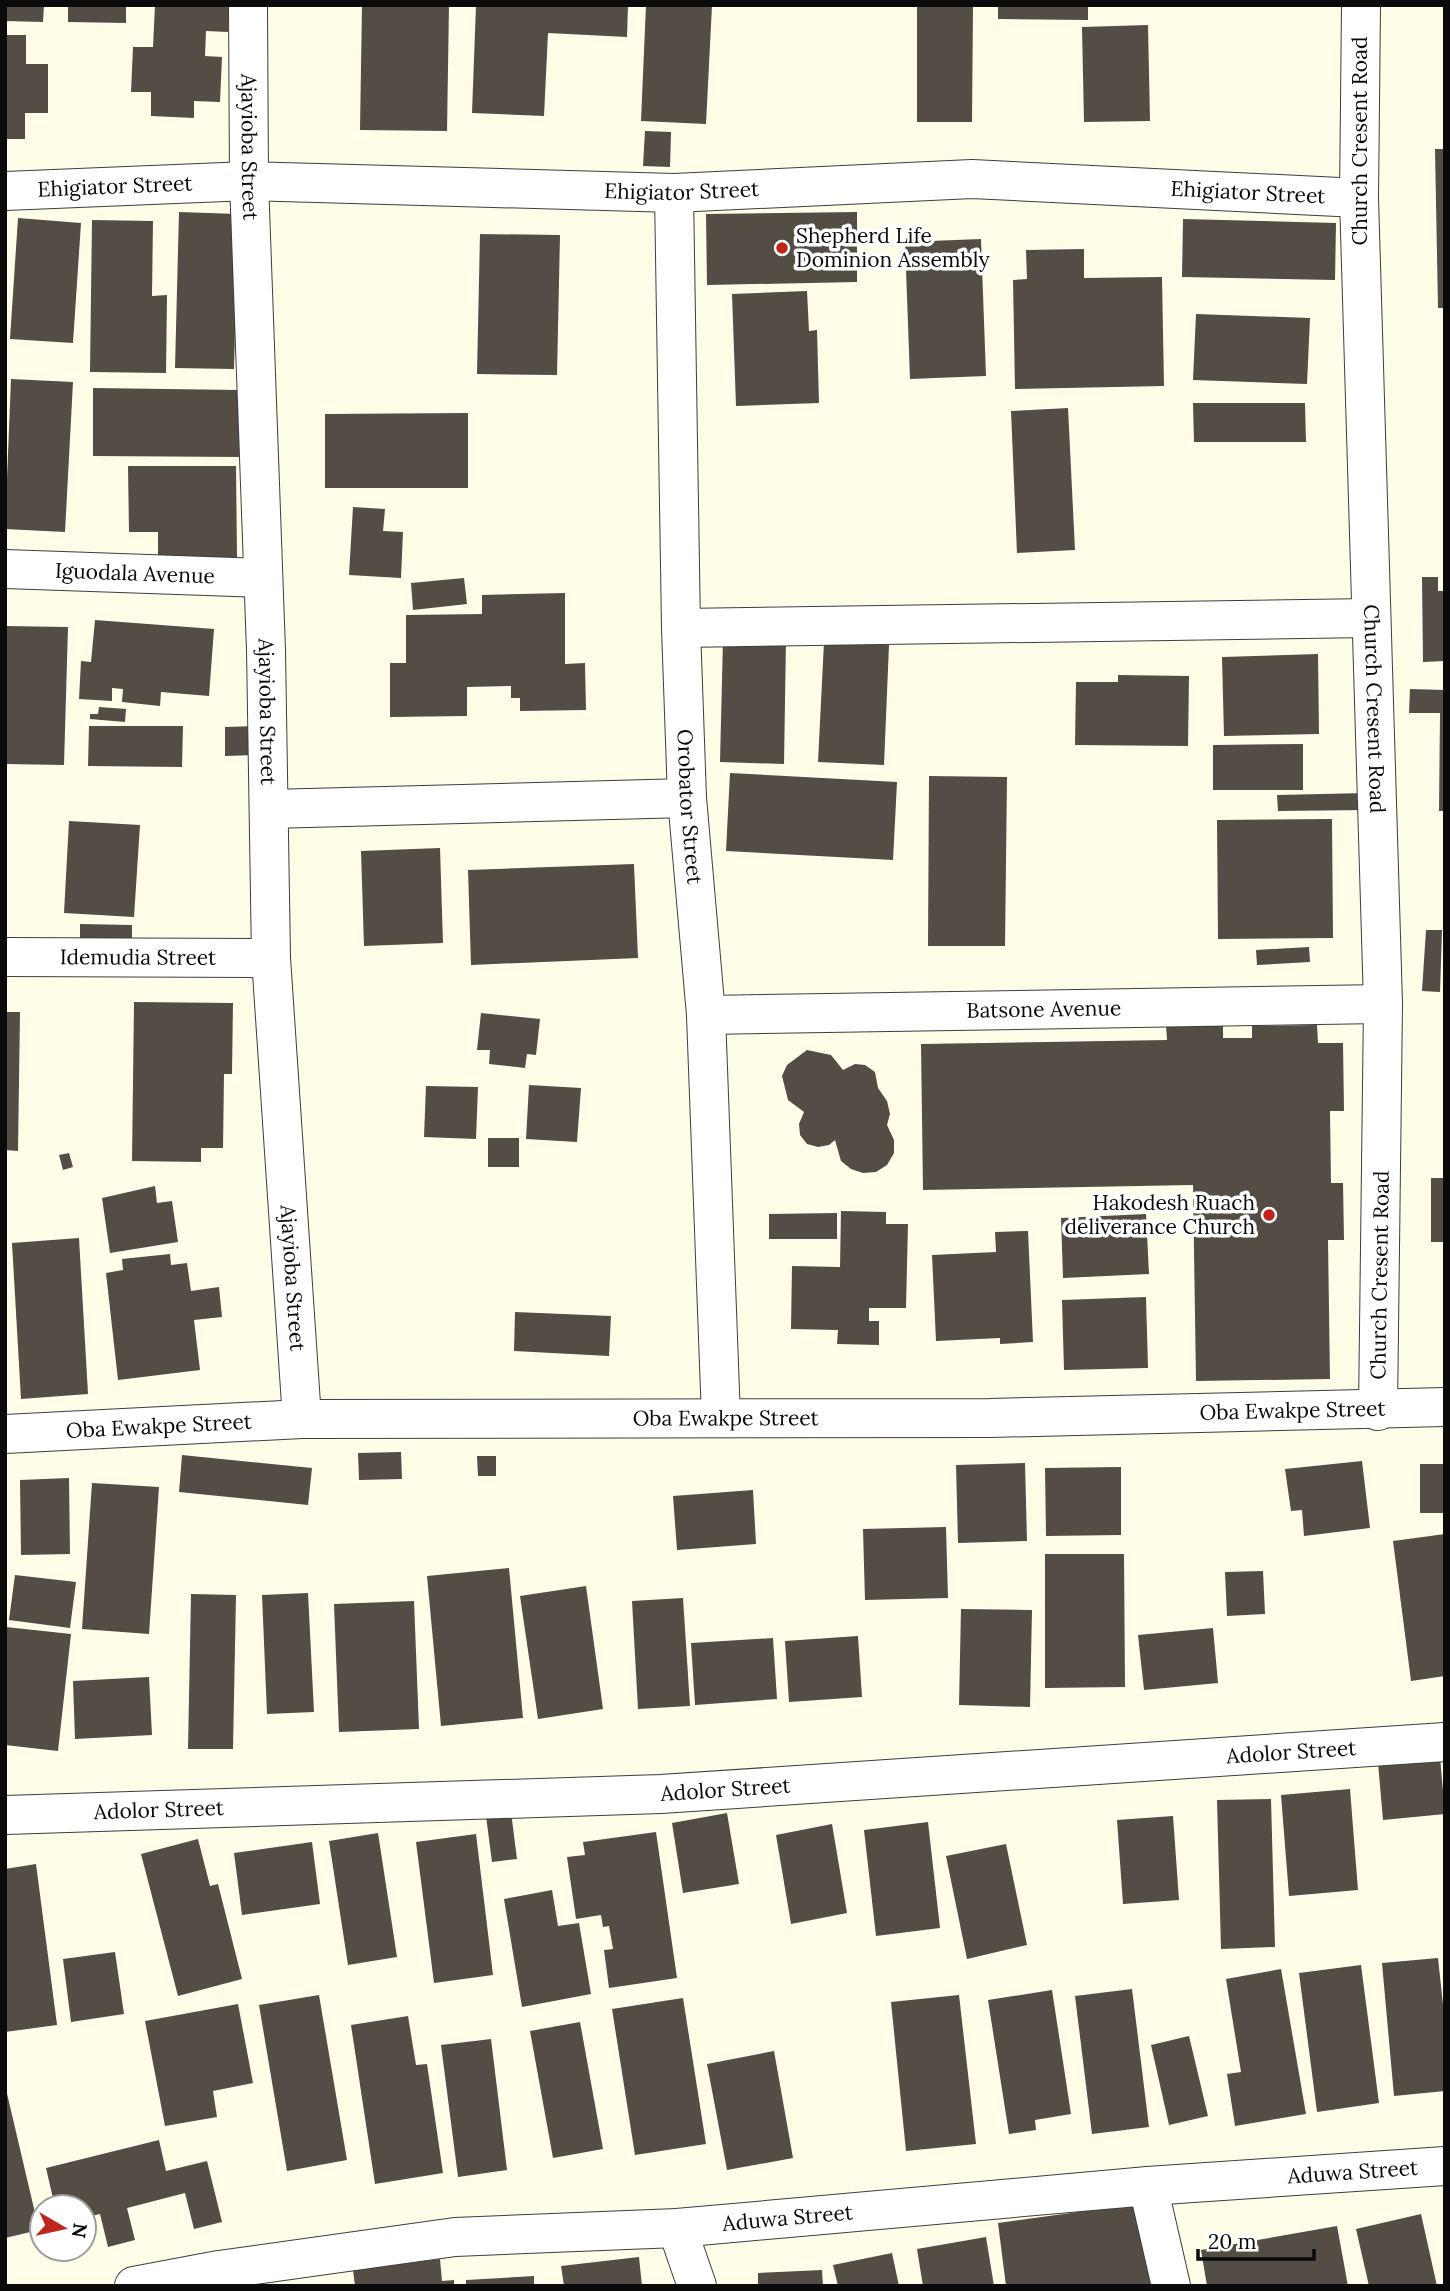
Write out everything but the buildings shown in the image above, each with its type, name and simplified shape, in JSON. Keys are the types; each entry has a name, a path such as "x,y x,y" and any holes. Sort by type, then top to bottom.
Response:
{"street":[{"name":"Ajayioba Street","path":"248,5 249,181 263,578 271,958 302,1419"},
{"name":"Church Cresent Road","path":"1361,5 1359,198 1383,1004 1378,1411"},
{"name":"Ehigiator Street","path":"5,191 249,181 674,193 972,179 1359,198"},
{"name":"Orobator Street","path":"674,193 681,628 687,798 706,1015 721,1418"},
{"name":"Iguodala Avenue","path":"5,569 263,578"},
{"path":"681,628 1370,618"},
{"path":"269,809 687,798"},
{"name":"Idemudia Street","path":"5,957 271,958"},
{"name":"Batsone Avenue","path":"706,1015 1383,1004"},
{"name":"Oba Ewakpe Street","path":"5,1434 302,1419 990,1418 1378,1411 1445,1407"},
{"name":"Adolor Street","path":"5,1815 661,1794 1445,1742"},
{"name":"Aduwa Street","path":"134,2286 220,2278 455,2237 677,2228 1148,2186 1445,2166"},
{"path":"1148,2186 1171,2286"},
{"path":"677,2228 697,2286"}],"place":[{"name":"Shepherd Life Dominion Assembly","path":"782,248"},
{"name":"Hakodesh Ruach deliverance Church","path":"1269,1215"}]}
